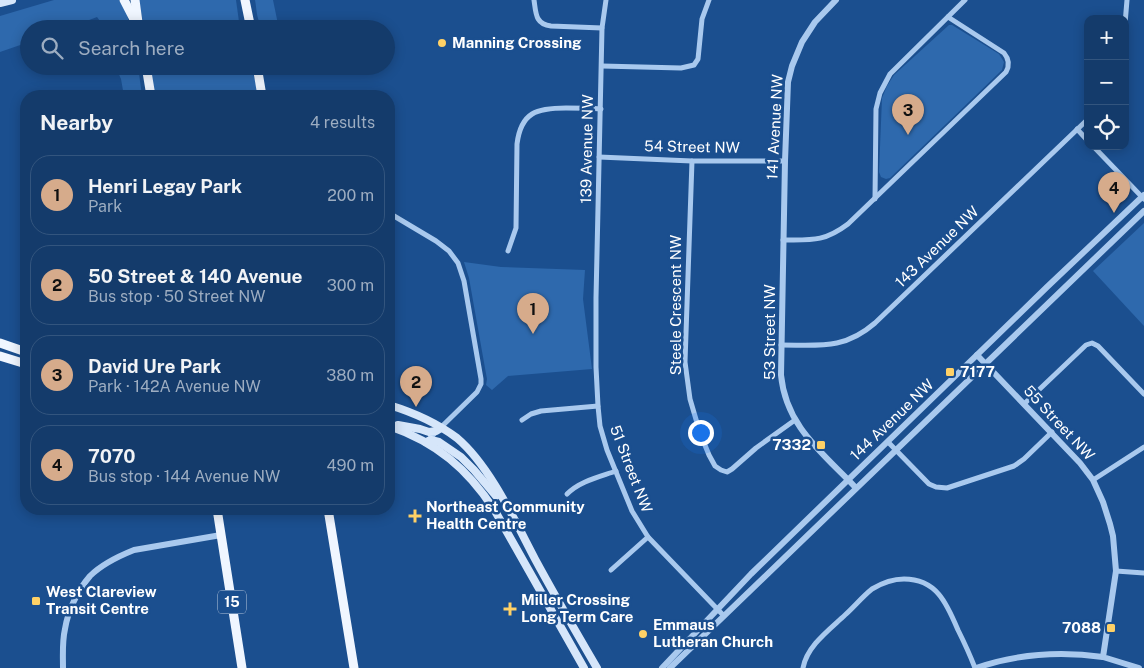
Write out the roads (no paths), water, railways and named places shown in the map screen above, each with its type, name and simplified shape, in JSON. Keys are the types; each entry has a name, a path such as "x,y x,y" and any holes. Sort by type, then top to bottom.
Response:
{"main road":[{"path":"0,4 12,0"},
{"path":"124,0 134,20"},
{"path":"135,0 138,20"},
{"path":"246,0 249,20"},
{"path":"148,75 150,90"},
{"path":"258,75 261,90"},
{"path":"0,343 20,350"},
{"path":"0,356 20,362"},
{"path":"395,407 417,415 457,439 484,470 504,501 597,668"},
{"path":"395,426 429,432 441,428"},
{"path":"395,428 426,442 457,464 482,492 495,510 584,668"},
{"path":"426,442 431,440 439,442 460,457 469,464 496,496 504,501"},
{"path":"218,515 221,535"},
{"path":"329,515 354,668"},
{"name":"15","path":"221,535 242,668"}],"street":[{"path":"534,0 536,15 541,23 550,26 602,28"},
{"name":"139 Avenue NW","path":"596,298 602,28 606,0"},
{"path":"602,66 681,68 694,65 698,59 702,19 709,0"},
{"name":"141 Avenue NW","path":"783,240 787,92 792,66 810,28 836,0"},
{"path":"874,199 876,109 886,80 965,0"},
{"path":"1126,15 1127,0"},
{"path":"783,240 808,240 828,236 848,224 1004,74 1008,66 1006,56 1000,50 948,17"},
{"path":"508,251 516,228 517,139 525,121 541,109 601,108"},
{"name":"143 Avenue NW","path":"781,345 838,344 864,332 1084,123"},
{"path":"1077,129 1084,137"},
{"path":"1097,150 1143,197"},
{"name":"54 Street NW","path":"600,157 785,161"},
{"name":"Steele Crescent NW","path":"692,160 685,362 690,399 696,424 715,466 727,472 795,420"},
{"name":"144 Avenue NW","path":"662,668 751,574 1047,287 1143,197"},
{"name":"144 Avenue NW","path":"670,668 1144,211"},
{"path":"395,217 436,241 458,263 462,274 481,379 480,389 475,395 426,442"},
{"name":"53 Street NW","path":"783,240 781,345 782,382 786,402 795,420 807,437 856,488"},
{"name":"51 Street NW","path":"596,298 598,406 603,437 632,511 648,537 724,616"},
{"path":"1024,404 1086,345 1092,343 1098,346 1144,394"},
{"name":"55 Street NW","path":"977,355 1080,463 1093,480 1103,502 1115,550 1116,571 1103,657"},
{"path":"522,420 531,414 541,411 598,406"},
{"path":"888,442 928,484 948,488 1011,468 1024,459 1052,432"},
{"path":"1093,480 1144,447"},
{"path":"567,494 581,483 616,471"},
{"path":"63,668 63,642 67,616 90,576 97,570 121,555 134,550 221,535"},
{"path":"611,570 648,537"},
{"path":"1116,571 1144,573"},
{"path":"803,668 805,659 814,645 873,589 897,579 908,579 932,588 944,599 976,668 1011,658 1038,654 1075,654 1103,657 1139,668"}],"place":[{"name":"Manning Crossing","path":"442,43"},
{"name":"David Ure Park","path":"908,135"},
{"name":"7070","path":"1114,213"},
{"name":"Henri Legay Park","path":"533,334"},
{"name":"7177","path":"950,372"},
{"name":"50 Street & 140 Avenue","path":"416,407"},
{"name":"7332","path":"821,445"},
{"name":"Northeast Community Health Centre","path":"415,516"},
{"name":"West Clareview Transit Centre","path":"36,601"},
{"name":"Miller Crossing Long Term Care","path":"510,609"},
{"name":"7088","path":"1111,628"},
{"name":"Emmaus Lutheran Church","path":"643,634"}]}
